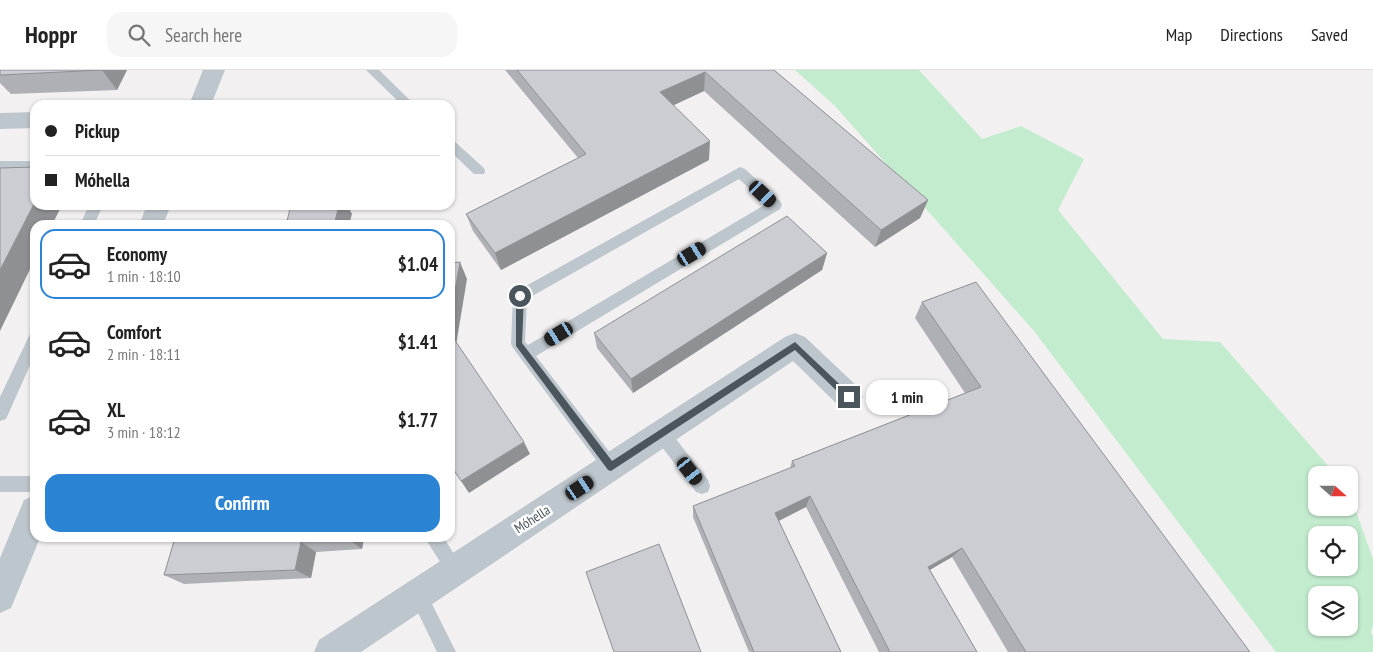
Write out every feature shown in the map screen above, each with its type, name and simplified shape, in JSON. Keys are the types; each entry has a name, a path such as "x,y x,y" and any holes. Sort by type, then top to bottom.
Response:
{"street":[{"path":"202,100 214,70"},
{"path":"0,121 30,120"},
{"name":"Móhella","path":"331,652 795,345 849,397"},
{"path":"0,597 30,522"}],"lane":[{"path":"372,70 404,100"},
{"path":"455,149 479,171"},
{"path":"0,166 30,166"},
{"path":"526,354 775,205 740,172 520,296 518,344 611,467"},
{"path":"0,414 30,349"},
{"path":"662,434 702,486"},
{"path":"0,484 30,484"},
{"path":"437,542 455,570"},
{"path":"418,594 447,652"}],"green space":[{"path":"795,70 919,70 982,139 1021,126 1084,159 1058,210 1163,339 1220,342 1328,466 1308,466 1308,516 1358,516 1373,559 1373,625 1371,633 1373,636 1373,652 1276,652 1034,331 835,106"}],"building":[{"path":"0,70 102,70 0,75"},
{"path":"517,70 774,70 928,200 881,230 705,72 660,92 710,141 495,253 466,214 586,154"},
{"path":"30,167 31,210 0,270 0,168"},
{"path":"290,210 338,210 335,220 287,220"},
{"path":"787,216 827,253 631,379 594,333"},
{"path":"455,262 460,262 455,290"},
{"path":"976,282 1250,652 1026,652 962,548 928,567 977,652 890,652 810,496 775,513 841,652 754,652 693,506 795,466 792,461 981,387 922,302"},
{"path":"455,340 524,442 461,481 455,472"},
{"path":"174,542 301,542 295,570 164,575"},
{"path":"659,544 701,652 614,652 586,572"}],"route":[{"path":"520,296 518,344 611,467 795,345 849,397"}]}
